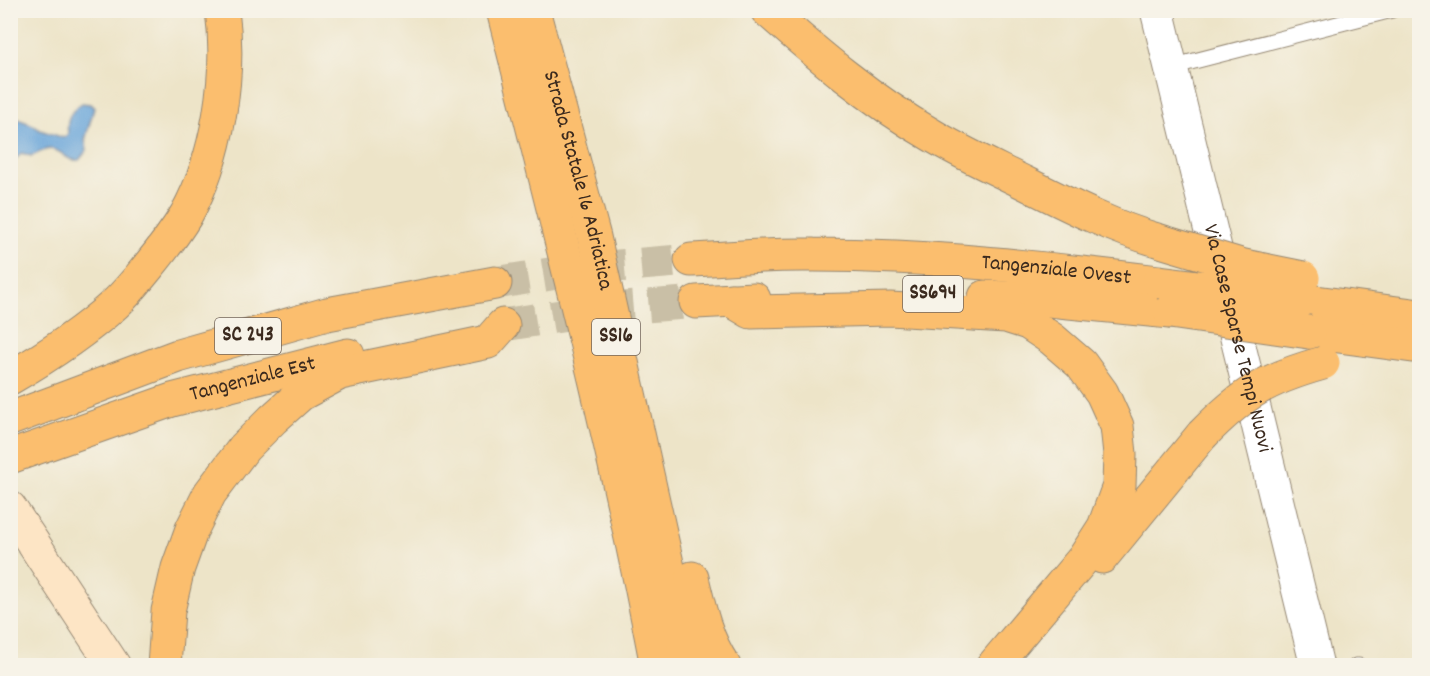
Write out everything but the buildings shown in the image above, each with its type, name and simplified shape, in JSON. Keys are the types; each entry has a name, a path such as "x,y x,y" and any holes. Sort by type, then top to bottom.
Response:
{"highway":[{"path":"10,378 81,333 117,303 166,245 186,214 202,180 213,145 222,103 224,65 222,10"},
{"name":"Strada Statale 16 Adriatica","path":"504,10 595,375 635,550 657,666"},
{"name":"Strada Statale 16 Adriatica","path":"533,10 594,237 688,666"},
{"path":"767,10 813,50 877,100 930,134 1064,203 1139,235 1244,266 1302,289 1419,296"},
{"path":"594,237 622,295 703,621 717,656 724,666"},
{"name":"Tangenziale Ovest","path":"691,260 812,255 924,258 1047,268 1309,332 1419,347"},
{"name":"Tangenziale Est","path":"10,419 178,356 212,346 327,314 495,283"},
{"name":"Tangenziale Ovest","path":"696,302 890,292 1049,300 1165,297 1302,289 1419,316"},
{"path":"731,300 751,312 890,309 1006,316 1028,322 1052,339 1081,364 1102,393 1117,426 1120,454 1119,486 1104,527 1084,558 993,666"},
{"name":"Tangenziale Est","path":"10,457 172,400 341,356 503,325 488,342 340,373 301,394 273,418 244,448 210,493 192,529 178,568 168,611 164,666"},
{"path":"1013,666 1202,435 1225,412 1262,385 1288,373 1323,363 1348,358 1419,364"},
{"path":"595,375 592,418 642,666"}],"main road":[{"path":"19,521 114,666"}],"street":[{"name":"Via Case Sparse Tempi Nuovi","path":"1157,10 1317,666"}],"lane":[{"path":"1171,68 1392,10"}],"water":[{"path":"82,103 90,104 94,108 85,140 87,150 79,160 71,159 51,149 31,156 22,153 11,163 11,116 40,130 64,138 68,134 70,116 74,109"}],"tunnel":[{"path":"495,283 581,269 691,260"},
{"path":"503,325 599,310 696,302"}]}
